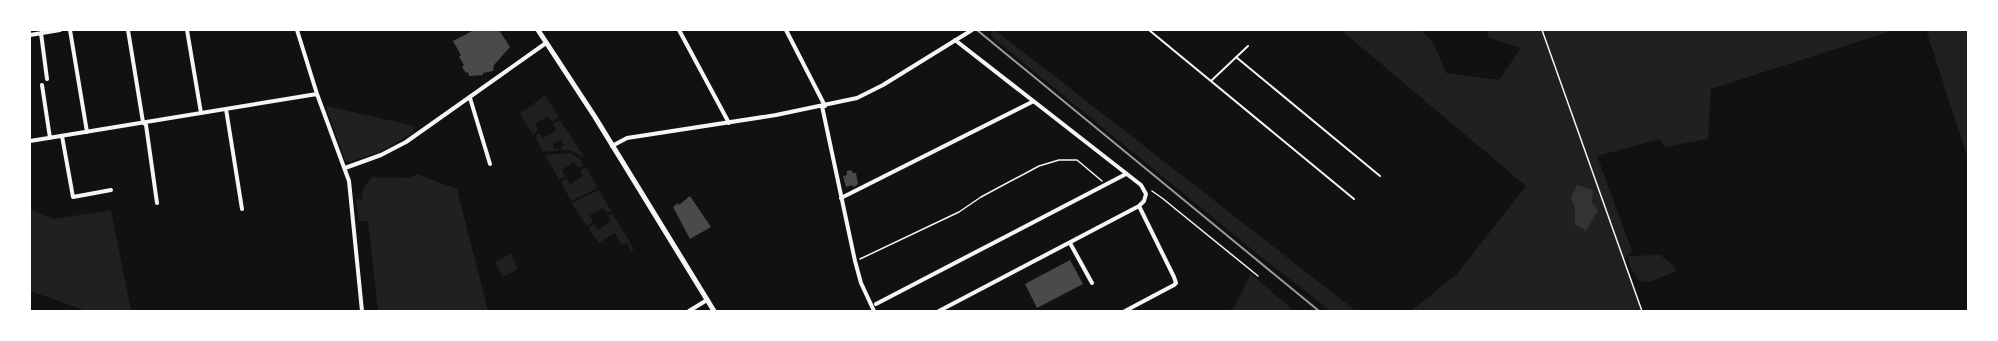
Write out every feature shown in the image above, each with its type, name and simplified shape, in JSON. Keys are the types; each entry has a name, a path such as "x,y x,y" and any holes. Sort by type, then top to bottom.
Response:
{"street":[{"path":"30,35 60,30"},
{"path":"70,30 87,132"},
{"path":"128,30 143,122 146,125 157,203"},
{"path":"187,30 201,113"},
{"path":"298,30 317,94 345,168 349,186 362,311"},
{"path":"538,30 714,311"},
{"path":"680,30 729,123"},
{"path":"786,30 823,106 855,261 861,283 874,311"},
{"path":"612,146 628,138 729,123 823,106 856,98 868,94 972,30"},
{"path":"40,33 47,79"},
{"path":"939,311 1139,206 1146,197 1145,190 1126,174 1032,102 955,40"},
{"path":"345,168 395,148 470,98 546,43"},
{"path":"42,85 50,138"},
{"path":"30,141 317,94"},
{"path":"470,98 490,164"},
{"path":"841,198 1032,102"},
{"path":"226,108 242,209"},
{"path":"62,136 73,197 111,190"},
{"path":"876,304 1126,174"},
{"path":"1125,311 1175,284 1174,277 1139,206"},
{"path":"1070,243 1092,283"},
{"path":"690,311 707,300"}],"lane":[{"path":"1149,30 1354,199"},
{"path":"1211,81 1248,46"},
{"path":"1236,57 1380,176"}],"path":[{"path":"1542,30 1642,311"},
{"path":"855,261 873,254 931,224 960,212 981,197 1039,166 1058,160 1077,160 1107,184"},
{"path":"1162,198 1258,276"}],"shaded area":[{"path":"990,30 995,30 1356,311 1331,311 1265,260 993,38"},
{"path":"1341,30 1421,30 1434,44 1446,73 1499,80 1521,48 1489,38 1487,30 1894,30 1711,89 1708,139 1664,147 1660,139 1597,156 1632,251 1623,260 1642,311 1411,311 1457,274 1526,186"},
{"path":"1926,30 1968,30 1968,158"},
{"path":"545,95 559,117 552,122 548,116 535,124 538,130 533,135 520,114"},
{"path":"326,107 414,126 413,133 377,153 349,162 345,160"},
{"path":"560,120 584,157 572,151 562,150 561,147 564,145 561,140 553,144 555,149 559,148 560,150 543,152 535,137 539,133 543,138 556,130 553,124"},
{"path":"570,153 580,159 584,165 578,168 574,162 562,170 565,176 559,180 545,155"},
{"path":"586,167 598,188 571,201 561,182 566,178 570,184 583,176 580,170"},
{"path":"417,174 457,189 488,311 378,311 368,221 359,221 356,199 362,200 363,188 372,177 409,178"},
{"path":"1577,185 1593,190 1592,202 1598,211 1586,231 1575,224 1575,210 1571,197"},
{"path":"599,190 611,211 607,213 603,208 590,215 593,222 587,226 571,203"},
{"path":"30,209 54,219 111,210 131,311 87,311 30,291"},
{"path":"612,213 634,249 631,251 627,243 622,245 615,233 599,243 588,228 594,224 598,230 611,221 608,216"},
{"path":"511,254 518,269 503,277 495,262"},
{"path":"1660,255 1672,264 1676,271 1652,281 1640,282 1629,265 1628,256"},
{"path":"1251,274 1294,311 1228,311 1235,306"}],"building":[{"path":"474,30 499,30 510,47 494,65 493,71 483,73 483,75 469,76 468,72 466,73 462,67 464,65 459,57 461,55 453,41"},
{"path":"851,170 853,173 856,173 858,184 854,187 852,185 846,187 843,176 847,175 847,171"},
{"path":"690,196 711,227 690,239 673,207 678,203 679,205"},
{"path":"1070,260 1083,284 1037,308 1025,284"}],"railway":[{"path":"977,30 1319,311"}]}
